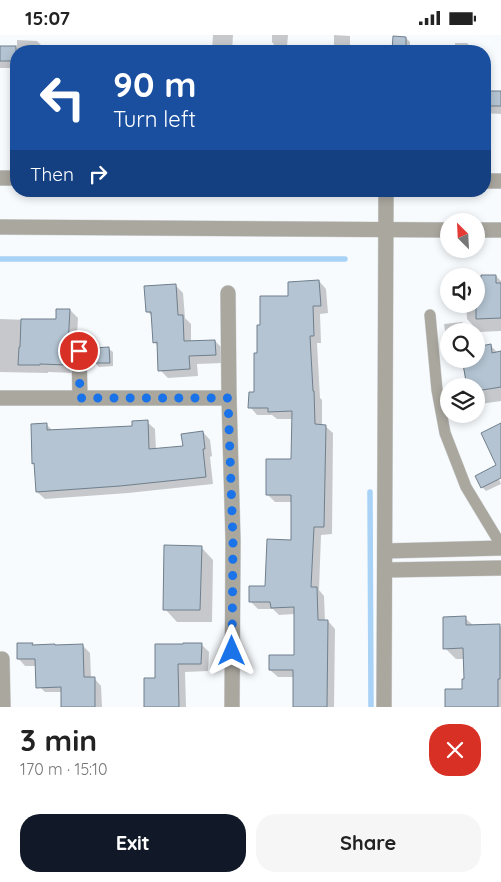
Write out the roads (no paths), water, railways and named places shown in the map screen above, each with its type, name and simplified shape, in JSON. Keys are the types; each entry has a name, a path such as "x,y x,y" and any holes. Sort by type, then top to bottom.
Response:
{"street":[{"path":"384,707 386,197"},
{"path":"0,227 440,230"},
{"path":"485,230 501,230"},
{"path":"228,293 228,398 233,541 232,707"},
{"path":"79,351 80,398"},
{"path":"0,398 228,398"},
{"path":"385,551 501,546"},
{"path":"385,570 501,568"},
{"path":"2,659 3,707"}],"lane":[{"path":"430,315 437,390 445,433 466,487 501,546"}],"waterway":[{"path":"0,259 345,259"},
{"path":"370,492 371,707"}]}
